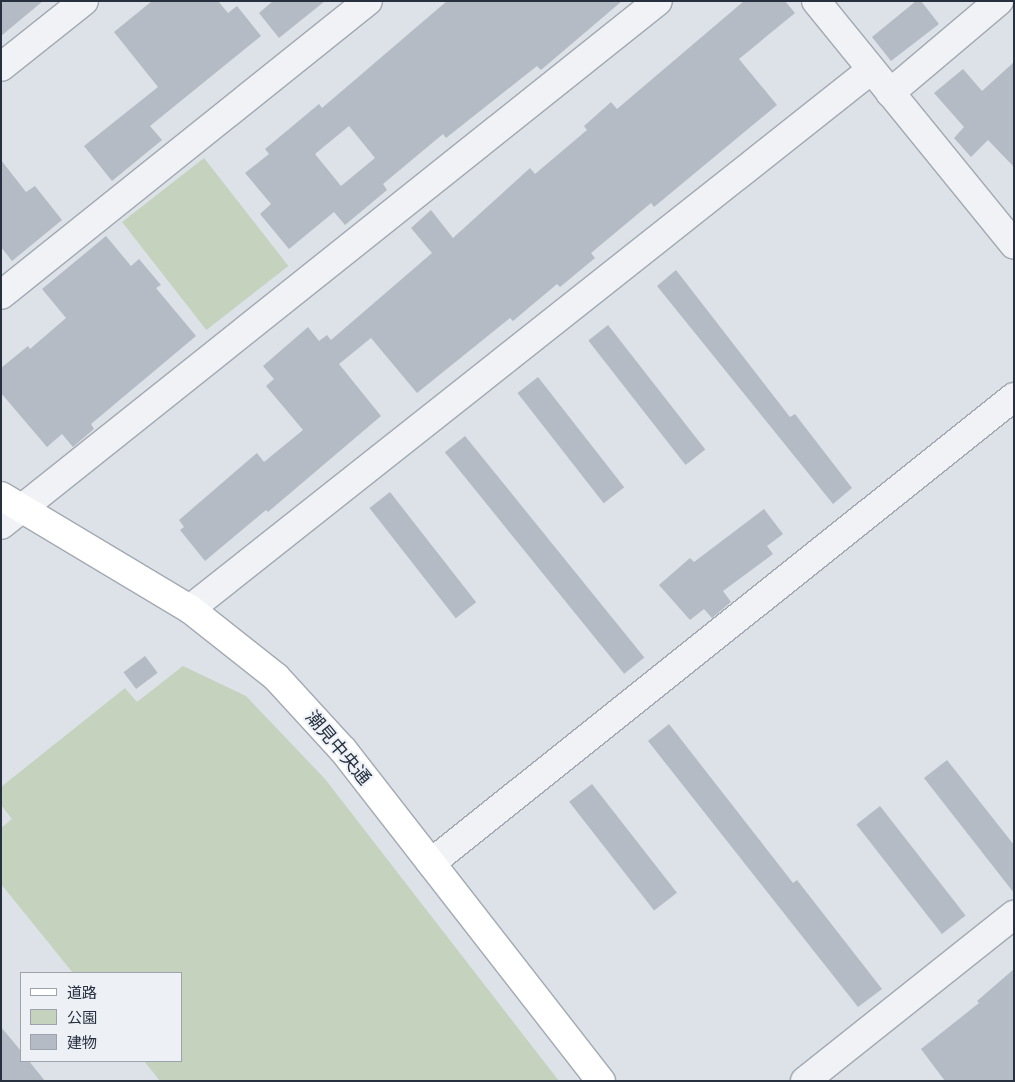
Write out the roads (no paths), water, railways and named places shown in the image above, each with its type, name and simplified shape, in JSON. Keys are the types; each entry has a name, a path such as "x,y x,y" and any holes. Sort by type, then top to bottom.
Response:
{"street":[{"path":"1,67 84,1"},
{"path":"1,295 368,1"},
{"path":"8,510 658,1"},
{"path":"816,1 1014,245"},
{"path":"890,93 999,1"},
{"path":"190,610 871,70"},
{"path":"431,863 1014,397"},
{"name":"潮見中央通","path":"8,510 190,610 276,677 343,750 601,1081"},
{"path":"805,1081 1014,915"}]}
